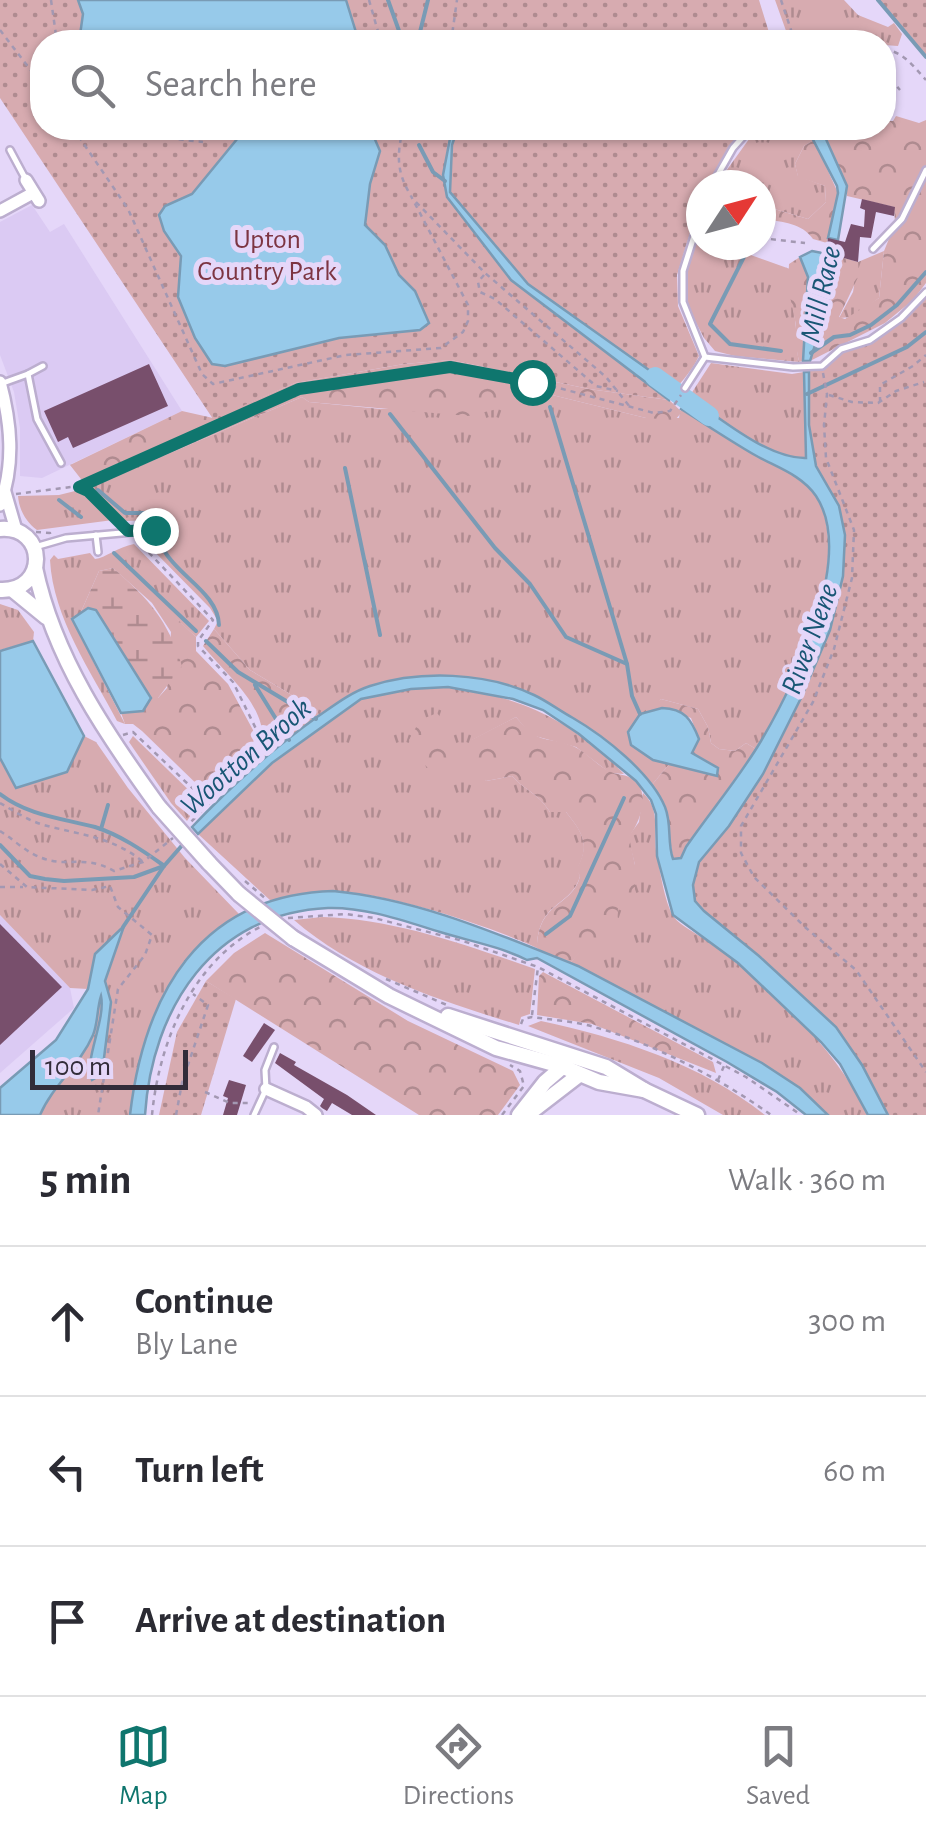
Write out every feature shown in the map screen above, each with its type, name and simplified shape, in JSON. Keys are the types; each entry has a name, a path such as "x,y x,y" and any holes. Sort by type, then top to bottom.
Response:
{"street":[{"path":"0,212 36,197 26,180"},
{"path":"0,383 11,456 2,499 14,528 34,547 47,617 94,714 159,807 240,894 293,938 390,996 515,1060 534,1078 532,1097"},
{"path":"6,590 22,586 35,568"},
{"path":"6,590 47,617"},
{"path":"390,996 606,1067 697,1115"},
{"path":"523,1115 532,1097 562,1066 579,1057"},
{"path":"515,1060 562,1066 644,1090"},
{"path":"523,1115 579,1074"},
{"path":"262,1095 306,1107 316,1115"}],"lane":[{"path":"721,170 740,140"},
{"path":"10,150 26,180"},
{"path":"873,249 902,219 926,170"},
{"path":"686,260 683,302 705,357"},
{"path":"705,357 793,367 822,366 841,349 870,340 901,318 926,292"},
{"path":"685,388 705,357"},
{"path":"0,383 43,366"},
{"path":"28,374 37,419 61,463"},
{"path":"34,547 51,541 155,530"},
{"path":"96,535 98,552"},
{"path":"254,1115 274,1046"}],"path":[{"path":"51,0 55,30"},
{"path":"369,0 378,30"},
{"path":"453,30 457,0"},
{"path":"781,0 792,30"},
{"path":"0,30 30,69"},
{"path":"896,53 926,80"},
{"path":"896,86 900,90"},
{"path":"81,140 128,208 202,374 213,384 346,355 441,348 463,332 468,305 401,180 396,158 400,140"},
{"path":"185,140 203,142"},
{"path":"411,196 485,274 620,392 631,408"},
{"path":"776,240 805,244"},
{"path":"485,274 478,282 480,292 495,300 596,386 620,392"},
{"path":"880,402 880,385 926,355"},
{"path":"822,366 828,394 824,425 826,458 854,530 852,578 834,650 820,684 741,826 741,853 767,890 856,970 926,1072"},
{"path":"2,499 79,487 299,389 400,372 450,367 532,382 654,414 670,411 685,388"},
{"path":"828,394 869,404 924,382"},
{"path":"79,487 88,491 213,620 198,646 233,682 259,735 257,748 241,770 208,803 134,732 112,742"},
{"path":"14,528 50,533 51,541"},
{"path":"0,803 40,824 113,843 145,861"},
{"path":"0,831 43,859 80,859 99,863 114,872 145,861 155,853"},
{"path":"0,864 26,887"},
{"path":"0,887 92,890 110,886 118,907 152,935 150,946 118,990 98,1115"},
{"path":"282,919 323,914 374,918 463,941 538,967 724,1066 801,1115"},
{"path":"152,1115 157,1070 192,993 222,952 272,922"},
{"path":"532,1017 538,967"},
{"path":"374,972 406,990 458,1009"},
{"path":"176,1115 182,1083 208,1005 192,993"},
{"path":"520,1030 523,1019 532,1017 594,1027 671,1057 771,1115"},
{"path":"502,1115 524,1086 515,1060"},
{"path":"718,1081 724,1066"},
{"path":"205,1092 243,1106 262,1095"}],"shaded area":[{"path":"32,205 50,232 64,224 182,411 42,478 20,476 20,428 14,392 0,355 0,222"},
{"path":"0,915 70,988 74,1008 0,1073"}],"green space":[{"name":"Upton Country Park","path":"0,0 759,0 768,30 30,30 30,140 736,140 717,170 686,170 686,246 677,275 678,306 699,356 669,400 589,389 451,360 295,383 213,419 0,98"},
{"path":"775,0 844,0 858,15 888,27 894,23 902,34 898,46 896,30 786,30"},
{"path":"878,0 926,0 926,57 884,6"},
{"path":"896,116 919,123 926,120 926,283 913,300 885,323 810,361 831,293 837,256 858,262 859,275 839,317 845,319 879,298 884,251 895,224 894,207 847,196 847,186 827,140 896,140"},
{"path":"748,140 814,140 804,146 795,164 798,176 825,186 826,202 808,219 776,209 776,170 727,170"},
{"path":"814,140 838,193 827,243 813,239 798,226 776,221 776,209 808,219 826,202 825,186 798,177 795,164 804,146"},
{"path":"884,251 879,298 853,317 839,318 853,292 858,262"},
{"path":"800,257 808,277 803,361 799,362 788,287 789,264"},
{"path":"690,260 765,260 790,269 799,362 715,351 687,305"},
{"path":"926,292 926,1115 877,1115 843,1052 687,904 682,869 752,771 824,619 835,514 812,468 805,426 807,366 822,366 879,335"},
{"path":"451,360 589,389 669,400 682,412 675,420 646,418 540,392 523,403 468,416 309,402 302,397 88,488 70,465 182,411 213,418 295,383"},
{"path":"711,363 792,374 804,372 806,458 791,457 760,445 689,397"},
{"path":"540,392 646,418 679,418 681,409 797,476 820,504 828,536 818,613 788,690 756,749 746,743 735,751 719,749 711,743 698,709 661,699 628,732 631,745 653,760 671,762 651,786 616,749 584,725 533,695 466,677 362,689 319,716 317,710 250,670 214,629 218,621 210,608 144,541 159,539 158,520 124,521 88,488 302,397 309,402 419,409 523,403"},
{"path":"79,490 113,520 37,530 21,510 18,496 59,495"},
{"path":"134,544 209,621 196,637 113,568 99,571 80,614 72,620 125,724 117,721 75,644 58,603 50,560 54,555 58,559 90,553 95,559"},
{"path":"113,568 156,611 182,666 158,698 151,698 96,610 80,614 99,571"},
{"path":"152,603 160,603 196,637 196,651 228,684 253,730 254,740 246,759 208,795 142,731 133,724 125,724 121,713 143,711 151,698 158,698 167,688 171,632"},
{"path":"0,604 18,610 34,632 33,641 0,650"},
{"path":"214,629 250,670 317,710 319,716 260,760 263,742 256,711 203,646"},
{"path":"448,687 500,697 544,714 585,739 624,774 610,773 576,747 531,735 516,717 472,740 486,781 512,776 550,812 566,812 583,839 576,886 543,921 537,948 465,920 355,893 325,891 271,901 198,834 271,763 361,699 411,689"},
{"path":"661,699 698,709 711,743 719,749 735,751 746,743 756,749 681,858 673,859 665,805 651,786 671,762 716,776 692,753 699,739 691,718 662,708 640,714"},
{"path":"437,713 454,740 454,772 434,774 418,758 409,740 420,720"},
{"path":"516,717 538,737 575,747 607,770 632,778 642,794 640,817 629,837 635,865 635,900 618,907 617,938 605,943 591,941 570,963 558,961 537,948 543,921 570,894 580,876 576,869 584,846 580,832 566,812 550,812 512,776 486,781 475,766 471,740"},
{"path":"84,736 96,742 185,858 239,914 192,957 160,1001 141,1053 130,1115 40,1115 88,1046 100,995 101,1015 89,1074 102,1074 111,1002 105,981 123,929 95,954 88,989 70,988 0,915 0,758 16,788 67,772"},
{"path":"133,736 200,801 187,821 129,742"},
{"path":"643,793 654,815 657,857 673,916 723,951 804,1026 839,1067 868,1115 828,1115 800,1088 762,1063 570,963 618,907 635,865 628,837 639,822"},
{"path":"322,917 403,928 535,969 530,1014 521,1017 519,1025 400,984 344,956 294,920"},
{"path":"265,933 408,1021 513,1071 520,1085 498,1115 419,1115 206,981 234,953"},
{"path":"543,972 713,1062 716,1073 592,1024 537,1015 539,976"},
{"path":"206,981 236,999 201,1115 159,1115 177,1032"},
{"path":"541,1021 659,1055 714,1081 765,1115 723,1115 659,1078 528,1026"}],"water":[{"path":"78,0 346,0 355,30 81,30 83,14"},
{"path":"236,140 375,140 380,151 370,184 365,225 385,245 399,275 415,291 429,323 420,330 339,338 225,366 212,364 195,338 178,297 181,256 164,231 159,215 165,206 192,194"},
{"path":"450,140 454,140 450,192 528,284 656,375 677,384 669,400 511,280 447,197 443,175"},
{"path":"813,140 826,140 847,186 838,240 828,238 837,186"},
{"name":"Mill Race","path":"812,251 837,256 831,293 810,361 803,361 808,277 800,257"},
{"path":"804,372 809,372 809,425 816,466 839,506 845,535 843,576 830,630 801,698 763,774 729,826 699,862 693,885 695,901 704,911 836,1027 862,1065 888,1115 868,1115 840,1064 821,1042 738,963 673,915 657,856 656,814 651,800 636,781 543,710 513,699 448,687 411,689 361,699 272,763 198,834 192,827 268,755 349,696 389,681 453,676 495,682 534,695 612,745 658,794 667,813 673,859 681,858 752,755 789,688 816,620 829,552 826,521 810,488 681,409 689,397 760,445 791,457 806,458"},
{"path":"88,608 96,610 151,698 143,711 121,713 72,619"},
{"path":"33,641 84,736 67,772 16,788 0,758 0,651"},
{"path":"662,708 676,710 690,721 699,739 692,753 718,768 717,776 653,760 631,745 628,732 640,714"},
{"path":"333,891 428,910 578,966 762,1063 800,1088 828,1115 806,1115 727,1062 537,958 527,960 385,915 328,908 287,914 252,927 221,947 196,973 160,1038 145,1115 130,1115 149,1030 165,992 186,960 214,932 247,911 286,897"},
{"path":"124,926 105,981 111,1002 102,1074 92,1080 90,1072 101,996 88,1046 40,1115 0,1115 0,1088 56,1040 88,989 95,954"}],"building":[{"path":"862,199 895,207 894,216 876,212 871,238 860,237 858,262 826,253 828,238 845,242 851,224 864,227"},
{"path":"149,364 168,406 73,448 68,437 58,442 44,411"},
{"path":"0,924 62,987 0,1045"},
{"path":"264,1023 275,1030 252,1062 243,1056"},
{"path":"280,1053 376,1115 352,1115 332,1103 327,1111 322,1108 324,1099 275,1063"},
{"path":"229,1080 246,1085 237,1115 223,1115 228,1098 223,1096"}],"waterway":[{"path":"388,0 399,30"},
{"path":"420,30 428,0"},
{"path":"878,0 926,57"},
{"path":"419,145 433,172 445,181"},
{"path":"742,260 710,324 730,344 781,351"},
{"name":"Mill Race","path":"811,353 834,337 850,335 871,325 897,305 926,272"},
{"path":"807,394 907,347 926,332"},
{"name":"River Nene","path":"655,377 709,416"},
{"path":"550,407 640,714"},
{"path":"390,414 495,548 530,584 566,637 627,664"},
{"path":"345,468 380,635"},
{"path":"98,490 125,513 153,513 167,519 169,538 165,552 212,604 219,625"},
{"path":"59,500 81,517"},
{"path":"114,553 196,631"},
{"path":"206,641 238,672 316,719"},
{"path":"255,685 289,740"},
{"path":"0,794 34,812 113,834 163,865"},
{"path":"546,934 570,916 624,798"},
{"path":"101,829 108,805"},
{"name":"Wootton Brook","path":"123,927 185,842"},
{"path":"0,845 30,876 45,879 134,877 164,866"}],"route":[{"path":"155,530 128,531 88,491 79,487 299,389 450,367 532,382"}]}
